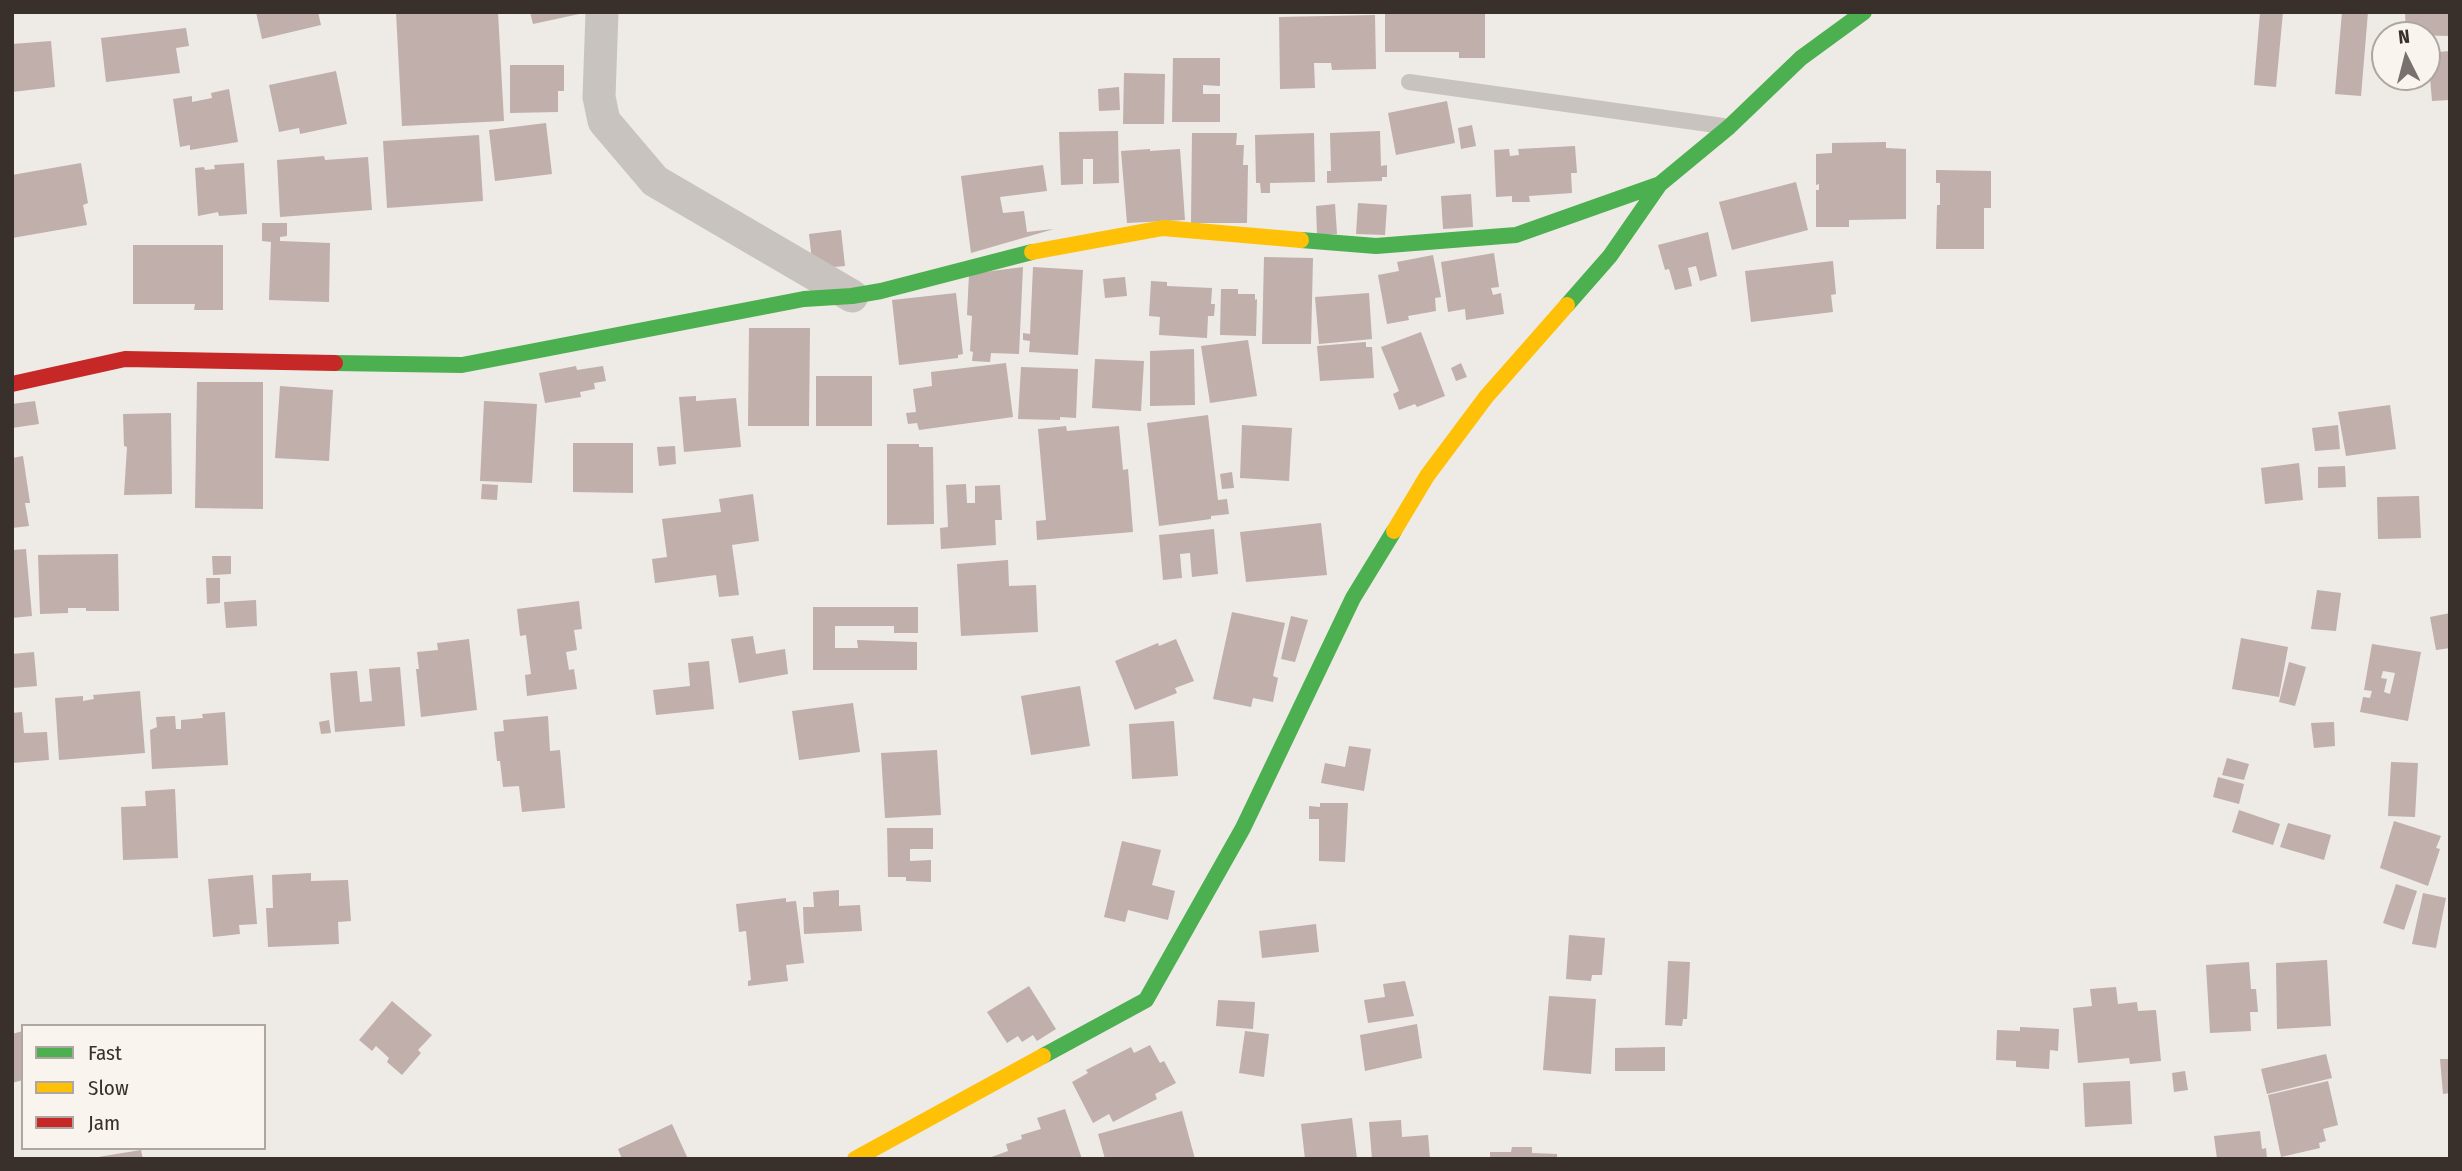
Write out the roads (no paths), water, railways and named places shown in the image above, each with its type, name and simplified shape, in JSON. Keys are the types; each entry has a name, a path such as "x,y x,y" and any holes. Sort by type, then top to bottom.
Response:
{"street":[{"path":"602,12 599,97 604,121 655,181 852,296"},
{"path":"855,1159 1146,1000 1243,828 1353,598 1427,476 1486,397 1610,256 1660,184 1729,127 1801,58 1864,12"},
{"path":"12,384 125,359 462,365 804,299 852,296 1032,252 1163,228 1376,246 1516,235 1660,184"}],"lane":[{"path":"1409,82 1729,127"}]}
